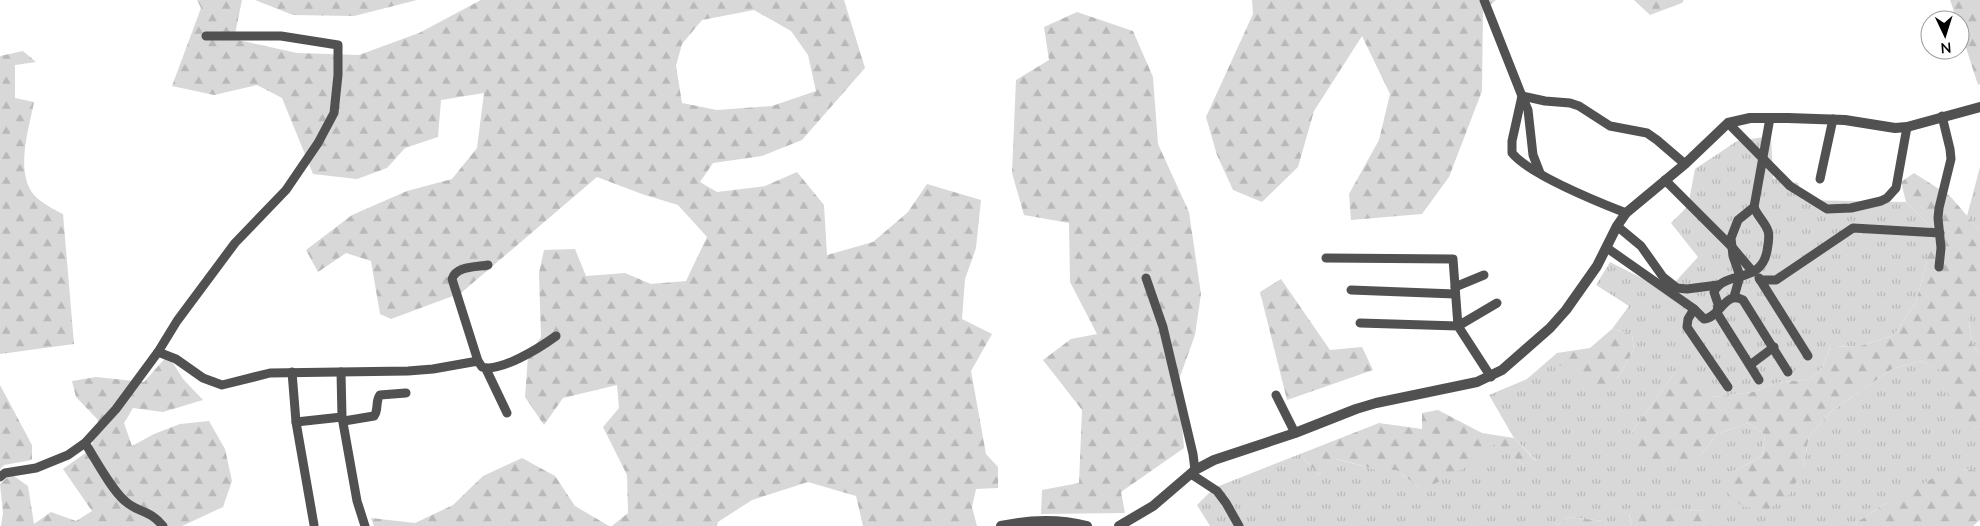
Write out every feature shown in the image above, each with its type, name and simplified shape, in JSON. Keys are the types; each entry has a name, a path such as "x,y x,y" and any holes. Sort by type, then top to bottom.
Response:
{"street":[{"path":"1484,0 1528,110 1533,155 1540,173"},
{"path":"0,477 5,473 36,468 68,455 85,443 116,409 234,243 286,190 318,143 334,113 338,75 338,45 281,36 206,36"},
{"path":"1522,96 1546,102 1570,103 1579,106 1610,126 1647,133 1658,140 1685,164"},
{"path":"1522,96 1511,152 1521,162 1540,173 1589,198 1626,213"},
{"path":"1119,526 1153,506 1193,472 1214,460 1376,403 1460,386 1491,377 1502,370 1550,328 1566,310 1597,266 1617,226 1626,213 1685,164 1728,123 1750,118 1833,119 1895,128 1907,127 1980,107"},
{"path":"1939,267 1941,248 1938,208 1951,159 1942,116"},
{"path":"1617,226 1641,246 1668,282 1677,288 1687,289 1718,285 1753,272 1764,262 1769,238 1768,230 1754,207 1770,118"},
{"path":"1820,179 1833,119"},
{"path":"1728,123 1790,186 1827,209 1851,208 1872,204 1887,198 1896,188 1907,127"},
{"path":"1665,180 1732,248 1760,280 1808,356"},
{"path":"1734,297 1740,276 1732,248 1734,228 1742,215 1754,207"},
{"path":"1760,280 1776,280 1852,228 1940,233"},
{"path":"1606,248 1694,309 1704,319 1718,313 1726,302 1734,297 1740,298 1745,302 1788,372"},
{"path":"1326,258 1453,259 1458,326 1491,377"},
{"path":"488,265 458,271 452,279 478,360 482,367 486,369 507,413"},
{"path":"1351,290 1455,291 1484,275"},
{"path":"1146,278 1163,327 1193,454 1193,472"},
{"path":"1718,285 1714,292 1718,304 1718,313 1759,380"},
{"path":"1360,323 1458,326 1497,303"},
{"path":"1694,309 1688,319 1687,327 1728,387"},
{"path":"486,369 524,357 556,336"},
{"path":"1750,365 1774,348"},
{"path":"158,352 176,359 203,378 222,385 270,373 422,370 478,360"},
{"path":"292,372 296,422 314,526"},
{"path":"341,372 343,419 357,501 365,526"},
{"path":"296,422 374,416 377,412 380,395 406,393"},
{"path":"1276,395 1295,433"},
{"path":"85,443 123,499 132,507 155,516 163,526"},
{"path":"1193,472 1217,491 1239,526"},
{"path":"1001,526 1030,521 1045,521 1075,523 1087,526"}],"green space":[{"path":"197,0 242,0 234,39 297,53 359,55 419,33 481,0 844,0 865,68 802,140 762,156 713,163 700,182 717,192 765,186 797,172 824,205 827,255 873,242 908,212 927,184 981,200 976,248 965,279 962,319 992,334 971,371 986,454 998,467 998,488 976,489 972,507 977,526 863,526 856,496 808,482 752,500 718,522 717,526 612,526 628,513 627,475 603,427 619,408 617,385 563,398 544,425 525,397 528,356 541,337 539,273 544,250 575,249 586,276 625,273 651,284 686,281 707,237 678,205 597,177 461,293 391,319 380,314 371,261 346,253 318,272 306,250 352,215 407,191 452,179 477,148 484,93 441,100 438,137 405,148 387,168 357,179 313,174 282,98 257,85 214,95 172,86 201,8","holes":["754,10 791,31 808,55 816,91 772,106 717,110 682,103 676,66 682,44 702,20"]},
{"path":"255,0 417,0 354,16 293,15"},
{"path":"1252,0 1496,0 1483,11 1482,91 1449,177 1422,214 1351,220 1349,194 1379,140 1390,94 1362,36 1314,111 1298,167 1262,202 1233,190 1217,155 1206,117 1253,14"},
{"path":"1634,0 1684,0 1682,3 1650,15"},
{"path":"1950,0 1980,0 1980,84 1978,85 1970,60 1970,10 1954,10"},
{"path":"1077,12 1133,31 1153,77 1158,144 1189,212 1201,294 1195,335 1178,382 1184,448 1121,492 1125,513 1041,514 1042,490 1079,483 1082,410 1043,360 1071,339 1097,334 1070,282 1069,223 1024,215 1012,173 1016,80 1049,60 1044,27"},
{"path":"23,51 36,62 15,65 15,98 34,102 25,146 24,169 32,193 45,204 63,214 74,344 0,354 0,56"},
{"path":"1771,136 1773,178 1798,183 1803,200 1906,202 1927,223 1927,261 1916,302 1894,335 1857,347 1831,346 1822,368 1810,379 1776,383 1753,392 1714,397 1705,387 1675,372 1632,432 1699,457 1717,434 1748,423 1765,435 1762,456 1730,473 1803,468 1809,436 1832,411 1892,369 1920,361 1941,370 1949,394 1974,428 1980,426 1980,471 1962,469 1883,505 1851,526 1706,526 1704,510 1629,514 1632,526 1607,526 1604,521 1568,517 1556,526 1210,526 1197,505 1214,488 1300,454 1319,475 1336,459 1378,470 1396,470 1423,490 1496,443 1522,464 1536,460 1514,438 1489,395 1527,379 1557,353 1557,363 1617,379 1634,349 1632,334 1612,329 1629,306 1596,285 1610,262 1667,291 1698,257 1671,223 1688,206 1695,169 1737,141"},
{"path":"1980,167 1980,231 1967,216"},
{"path":"1914,173 1950,196 1980,231 1980,308 1968,319 1973,346 1980,355 1980,426 1974,428 1956,421 1940,370 1920,361 1892,369 1832,411 1809,436 1803,468 1790,494 1769,509 1743,507 1727,492 1730,473 1762,456 1765,435 1748,423 1717,434 1699,457 1668,464 1643,460 1632,432 1675,372 1693,370 1714,397 1753,392 1776,383 1810,379 1822,368 1831,346 1857,347 1894,335 1916,302 1927,261 1927,223 1906,202 1901,182"},
{"path":"1281,279 1330,350 1362,347 1373,370 1287,400 1260,292"},
{"path":"1980,308 1980,355 1973,346 1968,318"},
{"path":"1612,329 1632,334 1634,349 1617,379 1602,389 1556,363 1557,353 1590,348"},
{"path":"168,355 183,379 203,400 163,412 133,408 124,423 132,446 154,434 180,424 209,421 225,449 232,481 223,507 182,526 1,526 3,513 0,484 11,474 28,486 34,524 51,512 76,521 92,511 63,469 91,449 98,420 76,397 72,381 96,377 144,382"},
{"path":"0,385 32,445 32,460 4,465 0,469"},
{"path":"1438,410 1482,433 1514,438 1536,461 1522,464 1495,443 1485,457 1423,490 1396,470 1378,470 1337,459 1319,475 1300,454 1379,423 1422,429 1422,413"},
{"path":"522,458 555,476 575,506 609,526 374,526 371,518 415,523 453,505 483,476"},
{"path":"1962,469 1980,471 1980,520 1973,526 1851,526 1883,505 1937,476"},
{"path":"1705,510 1706,526 1632,526 1629,513"},
{"path":"1568,517 1604,521 1607,526 1556,526"}]}
